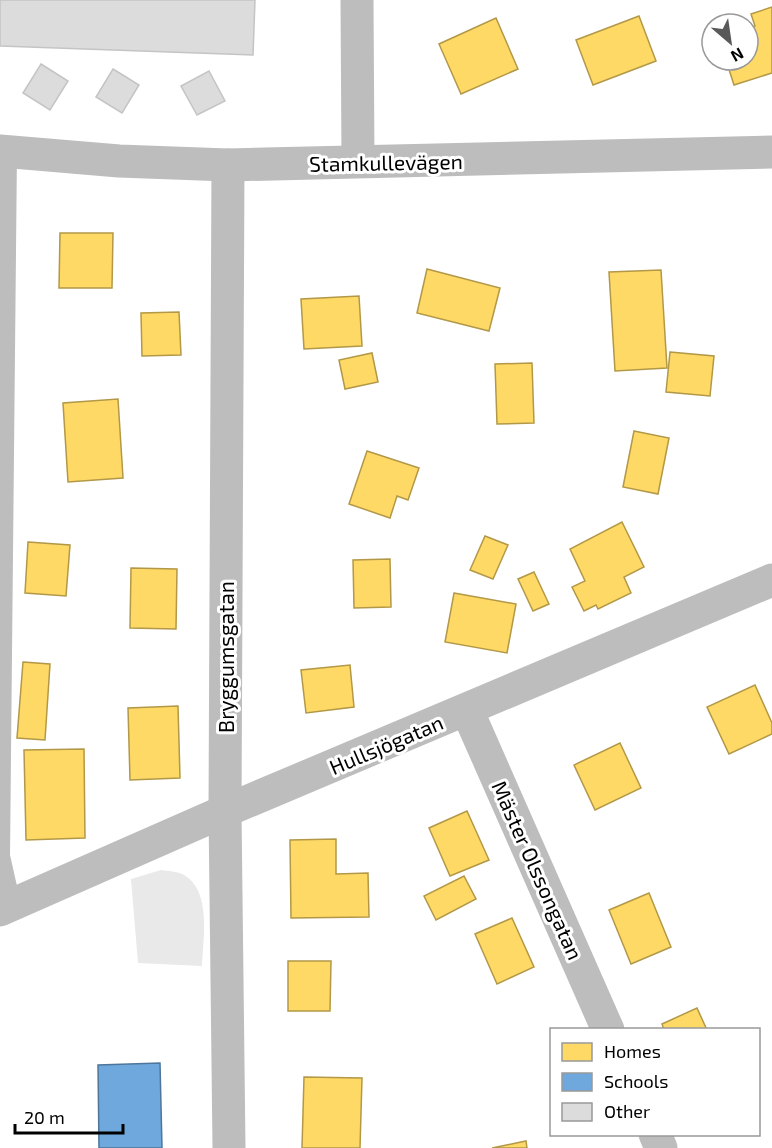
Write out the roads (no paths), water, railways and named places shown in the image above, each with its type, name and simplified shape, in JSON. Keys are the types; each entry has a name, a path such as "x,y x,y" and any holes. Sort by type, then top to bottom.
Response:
{"street":[{"path":"357,0 358,161"},
{"name":"Stamkullevägen","path":"3,151 119,161 228,165 772,152"},
{"name":"Bryggumsgatan","path":"228,165 225,811 229,1148"},
{"name":"Hullsjögatan","path":"5,907 225,811 772,580"},
{"name":"Mäster Olssongatan","path":"467,710 608,1028"}],"lane":[{"path":"3,151 0,856 5,907"}]}
